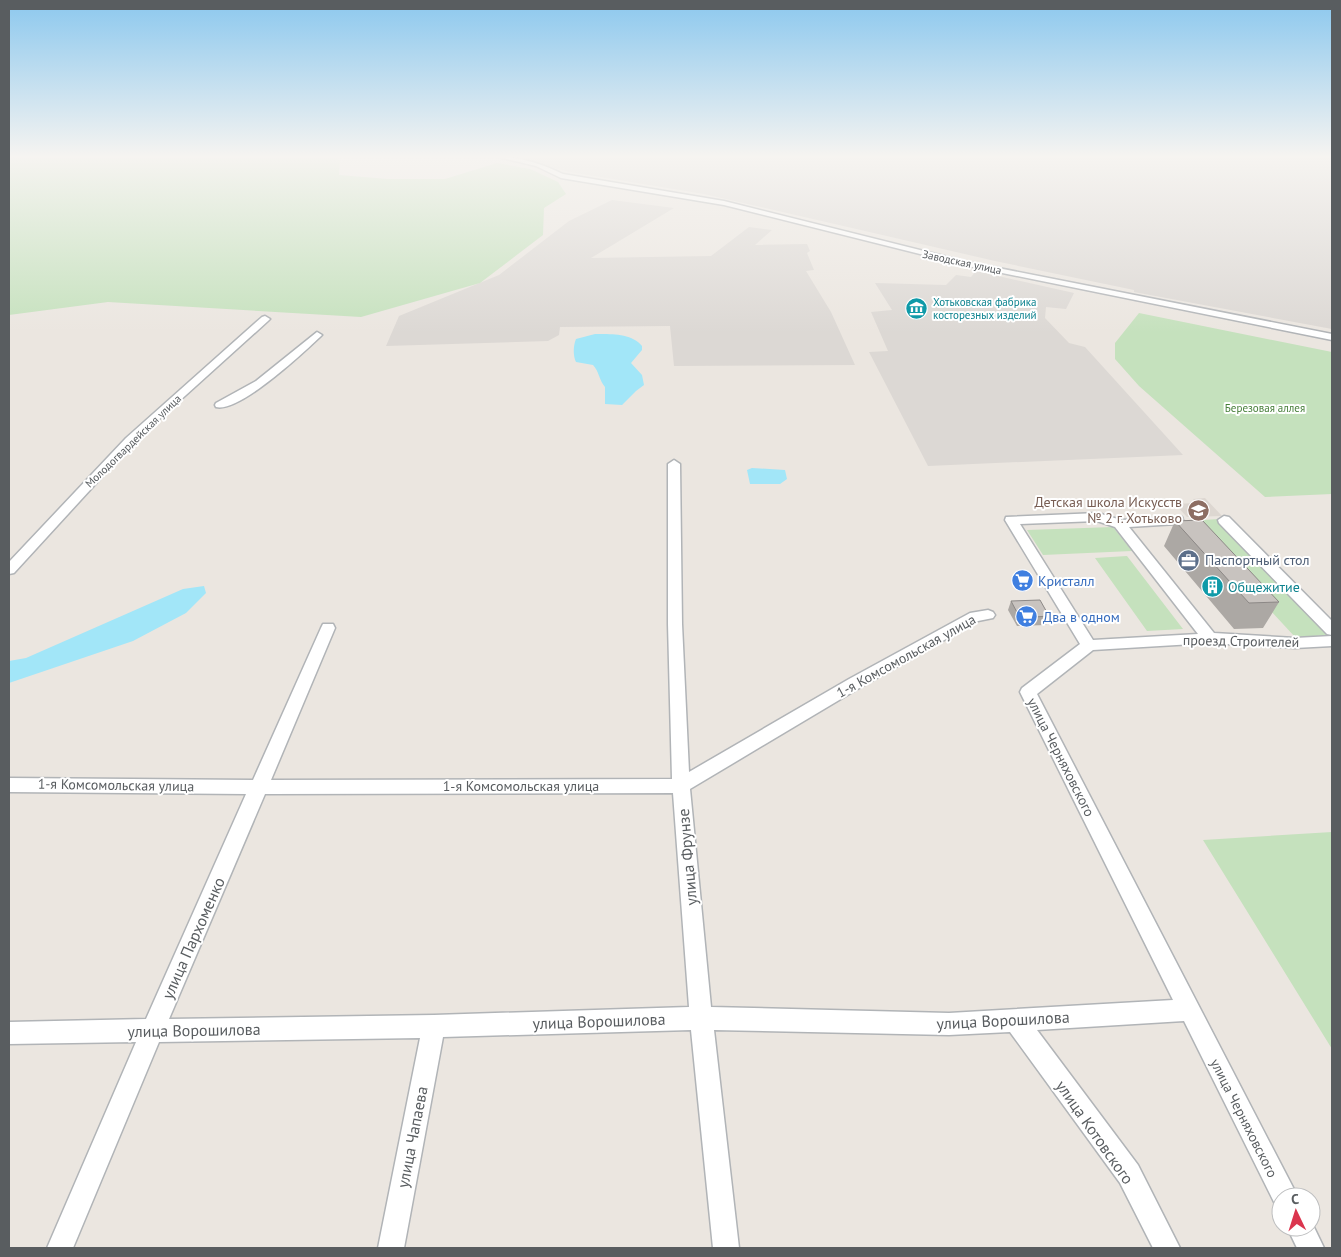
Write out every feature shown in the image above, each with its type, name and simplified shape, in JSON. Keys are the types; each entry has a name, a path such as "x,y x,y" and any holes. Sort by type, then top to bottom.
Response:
{"street":[{"name":"Заводская улица","path":"771,216 968,264 1332,337"},
{"name":"Молодогвардейская улица","path":"9,570 130,440 265,319"},
{"path":"220,405 242,395 287,362 317,335"},
{"name":"улица Фрунзе","path":"674,464 675,624 681,786 701,1018 726,1248"},
{"path":"1090,645 1011,520 1098,517 1120,524 1176,520"},
{"path":"1224,520 1332,630"},
{"path":"1120,524 1210,638"},
{"name":"1-я Комсомольская улица","path":"9,784 259,787 681,786 855,683 975,616 988,615"},
{"name":"улица Пархоменко","path":"60,1248 152,1031 328,628"},
{"name":"проезд Строителей","path":"1090,645 1210,638 1295,643 1332,641"},
{"name":"улица Черняховского","path":"1090,645 1028,692 1102,835 1188,1010 1280,1187"},
{"name":"улица Ворошилова","path":"9,1033 434,1026 701,1018 949,1024 1188,1010"},
{"name":"улица Котовского","path":"1015,1020 1128,1174 1167,1248"},
{"name":"улица Чапаева","path":"391,1248 434,1026"},
{"path":"1306,1237 1312,1248"}],"shaded area":[{"path":"580,216 661,216 591,258 711,256 749,227 772,230 755,245 807,244 810,251 807,253 814,270 806,271 831,312 855,365 674,366 670,326 560,327 559,335 548,341 386,346 399,316 499,275 569,221"},
{"path":"798,216 1332,216 1332,329 1134,292 1134,290 995,261"},
{"path":"976,271 1074,293 1066,309 1046,307 1045,318 1069,343 1085,347 1183,455 928,466 869,352 888,351 871,312 892,310 875,283 946,285 956,275 971,277"},
{"name":"Детская школа Искусств № 2 г. Хотьково","path":"1205,498 1222,516 1187,517 1175,504 1196,503 1193,499"}],"green space":[{"path":"9,216 544,216 543,235 480,283 361,317 108,302 9,315"},
{"name":"Березовая аллея","path":"1139,313 1332,352 1332,494 1265,497 1139,386 1115,359 1115,343"},
{"path":"1219,519 1331,635 1295,637 1188,521"},
{"path":"1113,527 1132,551 1043,555 1027,530"},
{"path":"1127,556 1183,629 1147,631 1095,558"},
{"path":"1332,832 1332,1049 1203,840"}],"water":[{"path":"595,334 627,336 642,346 642,350 631,363 642,375 644,385 622,405 605,404 605,387 595,367 576,362 575,360 574,348 576,339"},
{"path":"752,468 785,470 787,479 780,484 750,484 747,470"},
{"path":"204,586 206,593 186,613 133,641 9,683 9,661 26,658 183,589"}],"building":[{"path":"1202,520 1279,602 1249,603 1175,521"},
{"path":"1040,600 1049,616 1020,618 1011,601"}],"place":[{"name":"Хотьковская фабрика косторезных изделий","path":"917,308"},
{"name":"Детская школа Искусств № 2 г. Хотьково","path":"1198,510"},
{"name":"Паспортный стол","path":"1189,560"},
{"name":"Кристалл","path":"1022,581"},
{"name":"Общежитие","path":"1212,587"},
{"name":"Два в одном","path":"1027,617"}]}
